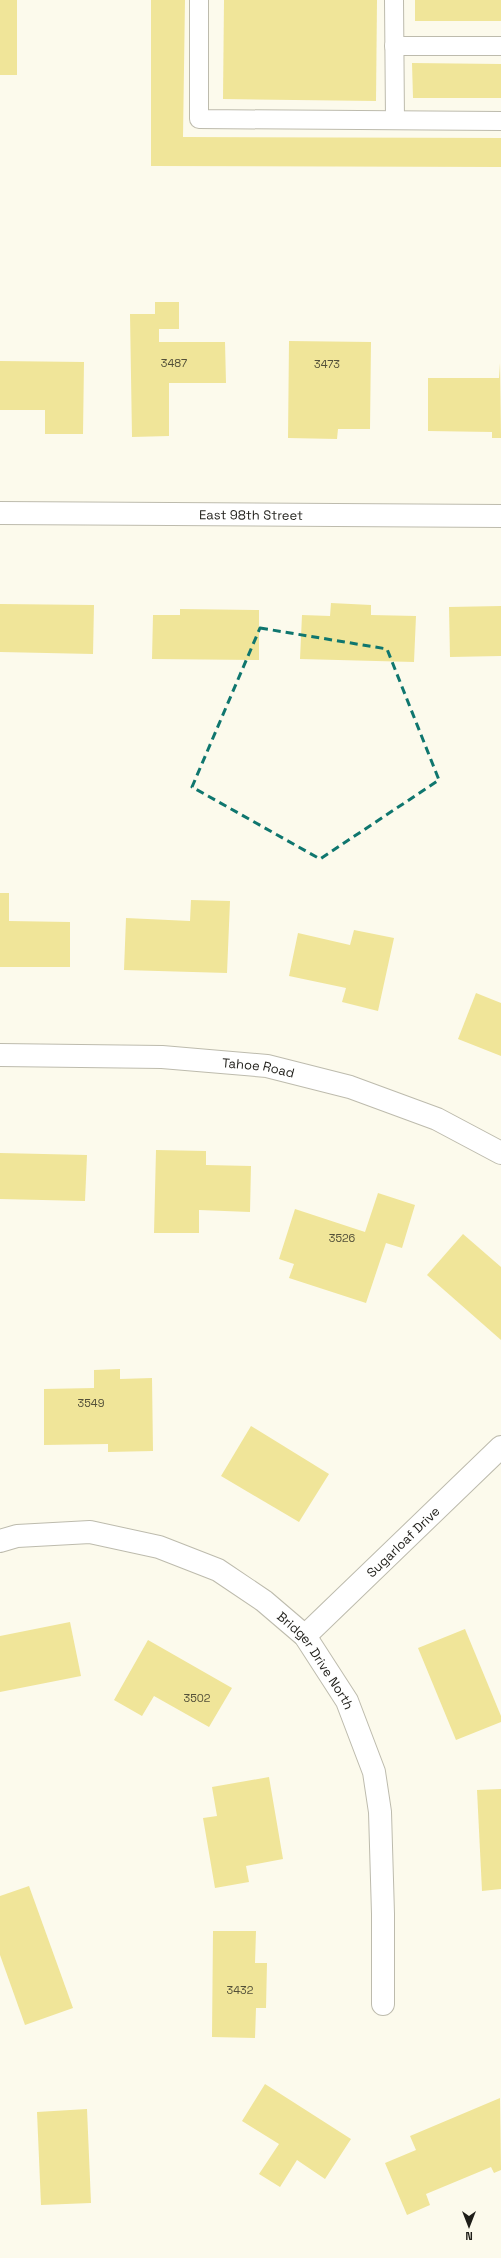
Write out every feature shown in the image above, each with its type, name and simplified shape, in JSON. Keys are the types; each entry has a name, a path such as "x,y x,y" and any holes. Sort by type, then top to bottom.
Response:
{"street":[{"name":"East 98th Street","path":"0,513 501,516"},
{"name":"Tahoe Road","path":"0,1056 162,1057 267,1066 364,1092 437,1119 501,1153"},
{"name":"Sugarloaf Drive","path":"305,1636 501,1447"},
{"name":"Bridger Drive North","path":"0,1541 17,1536 90,1532 159,1548 218,1570 264,1601 305,1636 347,1701 374,1772 380,1828 383,1914 383,2004"}],"lane":[{"path":"199,0 199,119 501,121"},
{"path":"394,0 395,120"},
{"path":"394,46 501,46"}],"highlighted area":[{"path":"260,628 387,649 439,780 320,859 192,787"}],"building":[{"path":"0,0 17,0 17,75 0,75"},
{"path":"151,0 185,0 183,137 501,138 501,167 151,166"},
{"path":"224,0 377,0 376,101 223,99"},
{"path":"415,0 501,0 501,21 415,21"},
{"path":"412,63 501,64 501,98 413,98"},
{"path":"155,302 179,302 179,329 159,329 159,342 225,342 226,383 169,383 169,436 132,437 130,314 155,314"},
{"path":"289,341 371,342 370,429 338,429 337,439 288,438"},
{"path":"0,361 84,362 83,434 45,434 45,410 0,410"},
{"path":"500,363 501,438 492,438 492,432 428,431 428,378 499,378"},
{"path":"331,603 371,605 371,615 416,616 414,662 300,659 302,615 330,616"},
{"path":"0,604 94,605 93,654 0,652"},
{"path":"501,606 501,656 450,657 449,607"},
{"path":"180,609 259,610 259,660 152,659 153,615 180,615"},
{"path":"0,893 9,893 9,921 70,922 70,967 0,967"},
{"path":"191,900 230,901 227,973 124,970 126,918 190,921"},
{"path":"354,930 394,938 378,1011 342,1002 346,988 289,976 298,933 350,945"},
{"path":"476,993 501,1003 501,1056 458,1039"},
{"path":"156,1150 206,1151 206,1165 251,1166 250,1212 199,1210 199,1233 154,1233"},
{"path":"0,1153 87,1155 85,1201 0,1199"},
{"path":"378,1193 415,1205 402,1248 386,1243 366,1303 289,1278 294,1264 279,1259 295,1209 365,1232"},
{"path":"463,1234 501,1267 501,1340 427,1275"},
{"path":"120,1369 120,1379 152,1378 153,1451 108,1452 108,1444 44,1445 44,1389 94,1388 94,1370"},
{"path":"251,1426 329,1474 299,1522 221,1476"},
{"path":"70,1622 81,1676 0,1692 0,1636"},
{"path":"465,1629 501,1716 501,1722 456,1740 418,1648"},
{"path":"148,1640 232,1688 209,1727 154,1696 142,1716 114,1700"},
{"path":"269,1777 283,1859 246,1866 249,1882 215,1888 203,1818 217,1816 212,1787"},
{"path":"501,1789 501,1889 482,1891 477,1790"},
{"path":"29,1886 73,2008 25,2025 0,1955 0,1896"},
{"path":"213,1931 256,1931 255,1963 267,1963 266,2008 256,2008 255,2038 212,2037"},
{"path":"265,2084 351,2139 325,2179 297,2160 280,2187 259,2174 279,2144 242,2121"},
{"path":"500,2098 501,2170 494,2173 491,2167 426,2194 430,2205 407,2215 385,2163 416,2150 410,2136"},
{"path":"87,2109 91,2203 41,2205 37,2112"}]}
